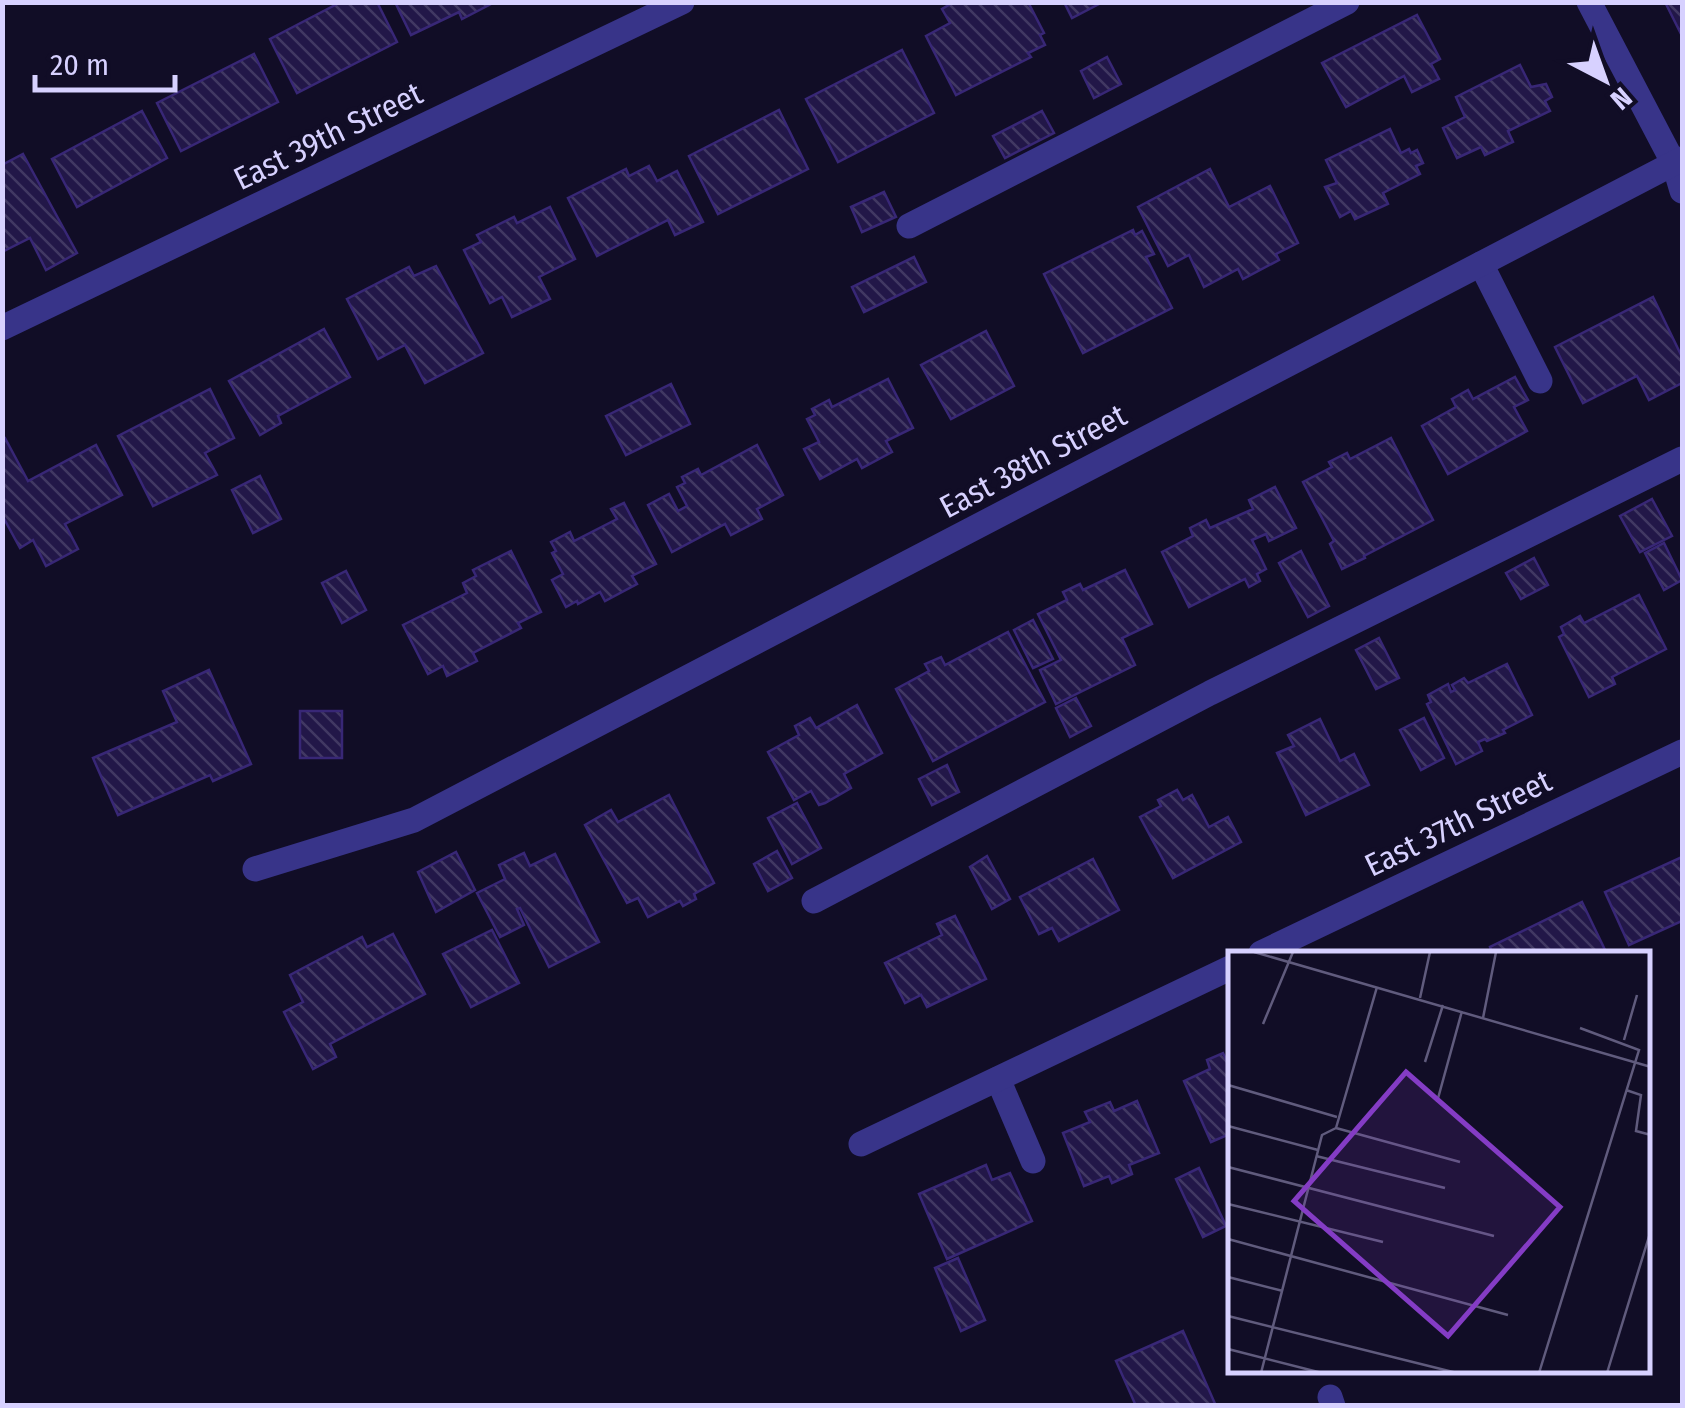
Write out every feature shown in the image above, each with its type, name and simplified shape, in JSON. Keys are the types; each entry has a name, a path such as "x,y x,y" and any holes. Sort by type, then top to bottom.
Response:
{"street":[{"name":"East 39th Street","path":"2,328 682,2"},
{"path":"908,226 1347,2"},
{"path":"1589,2 1678,161 1682,192"},
{"name":"East 38th Street","path":"254,869 414,820 1678,161"},
{"path":"1481,264 1540,380"},
{"path":"814,901 1210,693 1682,459"},
{"name":"East 37th Street","path":"1265,951 1682,752"},
{"path":"861,1144 1228,969"},
{"path":"998,1078 1032,1161"}],"building":[{"path":"341,2 377,2 397,42 297,93 270,39"},
{"path":"395,2 495,2 462,19 459,12 411,35"},
{"path":"954,2 1028,2 1044,33 1040,35 1045,45 1028,53 1031,57 956,95 926,36 950,23 942,9"},
{"path":"1064,2 1103,2 1072,18"},
{"path":"1665,2 1682,2 1682,36"},
{"path":"1417,15 1440,59 1431,64 1439,79 1412,92 1404,76 1346,107 1322,63"},
{"path":"902,50 934,113 838,162 806,99"},
{"path":"254,54 278,102 181,151 157,103"},
{"path":"1107,57 1121,84 1094,98 1081,71"},
{"path":"1520,65 1531,87 1546,84 1552,97 1545,101 1550,111 1508,131 1513,142 1485,155 1481,147 1457,158 1443,128 1465,117 1456,97"},
{"path":"779,110 808,169 718,214 689,156"},
{"path":"142,111 167,158 77,207 52,159"},
{"path":"1042,111 1054,133 1005,158 993,136"},
{"path":"1390,129 1401,153 1417,150 1423,163 1416,166 1420,174 1383,193 1388,204 1355,219 1351,211 1340,217 1325,187 1337,183 1326,160"},
{"path":"23,154 77,253 46,270 30,238 2,252 2,165"},
{"path":"649,166 657,181 677,171 703,222 675,235 668,220 597,256 568,198 626,169 629,176"},
{"path":"1210,169 1229,207 1270,186 1298,243 1276,254 1279,260 1243,279 1238,269 1204,287 1189,255 1168,266 1138,207"},
{"path":"884,192 896,217 862,232 851,207"},
{"path":"550,207 575,259 539,277 550,299 512,317 502,297 490,303 464,250 481,242 477,235 514,217 517,223"},
{"path":"1133,230 1135,235 1142,231 1154,254 1146,257 1172,308 1083,353 1044,274"},
{"path":"914,257 926,282 864,312 852,287"},
{"path":"436,266 483,353 425,383 405,345 378,359 347,299 409,267 414,276"},
{"path":"1653,297 1682,357 1682,383 1649,400 1637,376 1583,403 1555,347"},
{"path":"324,329 350,377 278,416 281,423 260,435 229,381"},
{"path":"986,331 1014,386 951,419 921,365"},
{"path":"1515,377 1528,400 1514,407 1527,431 1448,474 1422,426 1456,407 1452,399 1468,390 1473,399"},
{"path":"888,379 913,428 886,441 892,452 862,468 857,459 820,479 804,449 819,442 807,419 815,415 812,409 829,400 832,407"},
{"path":"671,384 690,424 626,455 606,416"},
{"path":"210,389 234,438 205,453 217,475 153,506 118,436"},
{"path":"5,438 28,481 96,445 122,495 65,524 78,549 46,566 33,540 20,548 2,515"},
{"path":"1391,438 1433,520 1342,569 1330,544 1334,541 1303,482 1332,467 1329,462 1347,453 1350,459"},
{"path":"757,445 783,495 757,509 762,519 731,535 725,524 672,552 648,505 669,494 678,511 687,506 677,487 685,483 682,477 698,469 701,475"},
{"path":"260,476 281,519 253,533 232,490"},
{"path":"1275,487 1296,528 1269,541 1266,534 1252,540 1266,569 1257,574 1260,581 1249,587 1245,579 1189,607 1162,552 1193,536 1190,528 1206,520 1210,528 1253,509 1249,500"},
{"path":"1652,499 1672,536 1640,552 1620,516"},
{"path":"624,503 656,564 632,576 637,584 605,601 600,592 566,607 552,580 563,574 551,542 570,532 574,541 617,519 611,509"},
{"path":"1664,543 1682,580 1664,590 1645,553"},
{"path":"511,551 541,612 518,623 521,628 473,653 477,661 447,676 443,666 428,674 403,625 467,593 463,583 476,576 473,570"},
{"path":"1301,551 1329,606 1308,617 1279,563"},
{"path":"1534,558 1548,585 1521,599 1506,573"},
{"path":"1125,570 1152,624 1122,638 1135,665 1056,704 1040,670 1061,660 1038,614 1067,600 1063,592 1080,584 1083,590"},
{"path":"346,571 366,610 342,623 322,583"},
{"path":"1639,595 1666,649 1612,677 1615,684 1589,697 1559,637 1564,634 1561,627 1580,616 1584,623"},
{"path":"1033,620 1053,659 1033,668 1014,630"},
{"path":"1008,632 1045,702 933,761 896,689 929,671 925,664 941,657 945,665"},
{"path":"1379,638 1399,678 1376,689 1356,650"},
{"path":"1507,664 1532,715 1503,730 1505,733 1478,742 1482,751 1456,764 1427,704 1431,702 1428,695 1448,684 1451,692 1455,690 1452,685 1464,678 1468,683"},
{"path":"209,670 251,764 213,781 210,775 118,815 93,758 177,722 163,691"},
{"path":"1076,698 1091,726 1070,737 1056,708"},
{"path":"857,705 882,753 844,774 851,788 825,803 819,805 811,791 794,800 768,752 799,735 795,726 810,718 816,728"},
{"path":"300,711 342,711 342,758 300,758"},
{"path":"1424,718 1444,758 1421,770 1400,730"},
{"path":"1320,719 1340,761 1354,754 1369,785 1306,815 1277,753 1294,746 1288,735"},
{"path":"947,765 959,792 932,805 919,779"},
{"path":"1177,790 1183,800 1192,795 1209,827 1228,817 1241,842 1173,878 1140,817 1161,806 1158,800"},
{"path":"669,795 714,883 694,894 696,899 683,906 680,901 648,917 638,898 627,903 585,825 611,810 618,822"},
{"path":"797,803 821,848 792,864 768,818"},
{"path":"777,851 792,878 768,891 754,864"},
{"path":"456,852 475,890 436,912 418,872"},
{"path":"524,853 530,866 555,854 599,942 549,967 520,908 517,909 524,925 500,937 477,893 505,879 499,865"},
{"path":"987,856 1010,899 992,909 970,867"},
{"path":"1682,857 1682,921 1629,945 1605,892"},
{"path":"1093,859 1119,910 1059,941 1052,928 1039,934 1020,897"},
{"path":"1582,902 1605,950 1491,951 1490,947"},
{"path":"955,916 986,979 927,1007 921,995 905,1003 885,963 942,935 937,924"},
{"path":"492,930 519,983 471,1007 443,954"},
{"path":"393,934 425,994 330,1044 336,1057 313,1069 284,1012 303,1002 290,975 362,937 367,947"},
{"path":"1223,1053 1228,1063 1228,1135 1211,1142 1184,1081 1210,1069 1207,1060"},
{"path":"1137,1101 1159,1153 1129,1165 1132,1174 1112,1183 1109,1176 1084,1186 1063,1133 1090,1122 1085,1112 1110,1102 1114,1111"},
{"path":"986,1165 992,1180 1010,1173 1032,1221 947,1259 919,1194"},
{"path":"1199,1168 1226,1226 1203,1237 1176,1179"},
{"path":"958,1258 985,1320 961,1331 935,1268"},
{"path":"1183,1331 1216,1406 1136,1406 1116,1361"}]}
